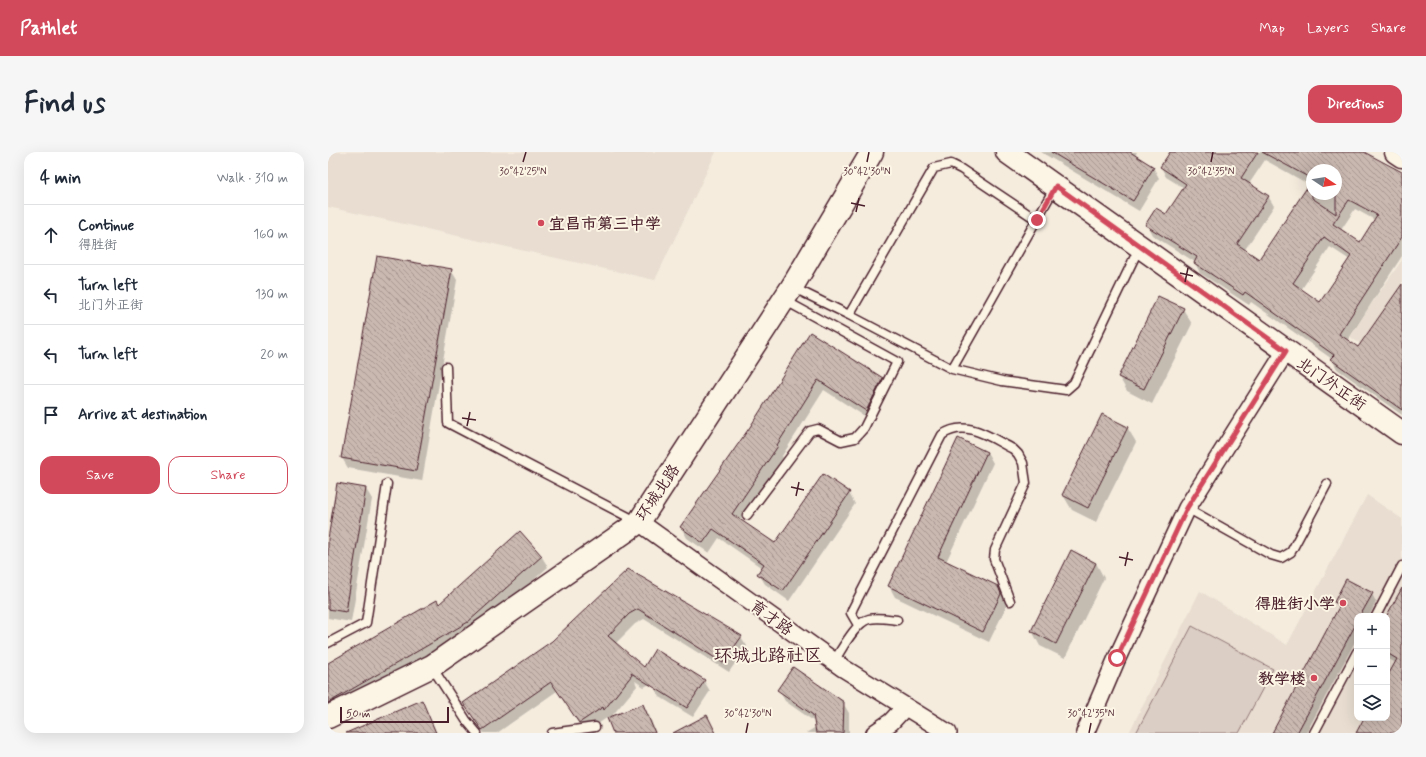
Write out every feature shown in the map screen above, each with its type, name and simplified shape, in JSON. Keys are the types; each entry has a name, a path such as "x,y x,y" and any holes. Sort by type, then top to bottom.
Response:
{"main road":[{"name":"环城北路","path":"328,717 432,666 639,522 787,293 872,152"},
{"name":"北门外正街","path":"1007,152 1402,433"},
{"path":"1396,152 1402,156"}],"street":[{"path":"1085,733 1117,658 1187,508 1286,351"},
{"name":"育才路","path":"639,522 834,661 948,733"},
{"path":"875,733 891,722 905,707"}],"lane":[{"path":"849,315 934,168 950,164 961,169 1037,220"},
{"path":"952,369 1056,186"},
{"path":"787,293 849,315 952,369 1002,381 1066,390 1074,383 1140,247"},
{"path":"747,515 810,431 818,429 841,441 855,438 864,428 897,362 787,293"},
{"path":"446,367 448,423 639,522"},
{"path":"858,625 851,613 853,608 942,435 955,429 975,429 1013,449 1023,463 1026,483 995,550 994,559 1010,601"},
{"path":"328,643 366,623 387,484"},
{"path":"1187,508 1271,555 1281,558 1291,552 1327,484"},
{"path":"1378,613 1402,566"},
{"path":"834,661 858,625 867,619 875,618 897,620"},
{"path":"1314,733 1354,658"},
{"path":"432,666 466,720 477,733"},
{"path":"552,733 594,727"}],"shaded area":[{"name":"宜昌市第三中学","path":"328,152 716,152 655,280 328,207"},
{"path":"1402,260 1402,373 1349,336"},
{"name":"得胜街小学","path":"1367,495 1402,519 1402,733 1129,733 1200,591 1287,645"},
{"path":"1192,626 1273,669 1239,733 1136,733"}],"building":[{"path":"1051,152 1130,152 1154,167 1133,201"},
{"path":"1170,152 1258,152 1241,178 1269,196 1237,244 1259,259 1306,189 1306,200 1315,200 1336,214 1336,200 1342,200 1342,164 1306,164 1306,176 1262,152 1364,152 1402,172 1402,237 1339,334 1358,347 1402,284 1402,410 1330,359 1334,355 1245,292 1243,295 1194,263 1197,257 1145,225 1156,208 1166,214 1186,184 1160,167","holes":["1349,200 1377,215 1360,242 1333,224","1324,237 1351,256 1320,302 1293,283"]},
{"path":"377,256 452,269 416,471 341,458"},
{"path":"1158,296 1184,308 1144,389 1118,377"},
{"path":"810,332 883,378 866,411 818,380 777,445 778,446 732,514 775,543 823,474 850,492 783,591 757,574 764,564 713,529 703,543 680,527 750,427"},
{"path":"1102,414 1128,427 1088,508 1062,495"},
{"path":"958,438 987,452 938,557 998,586 1001,594 983,632 888,586"},
{"path":"337,483 366,488 346,612 328,609 328,539"},
{"path":"520,531 542,556 468,622 328,703 328,663 437,600 439,604"},
{"path":"1071,550 1096,563 1056,644 1031,631"},
{"path":"628,569 742,636 723,663 638,609 629,614 608,636 644,667 655,649 705,680 687,708 631,673 632,675 604,710 603,707 579,723 551,682 482,730 463,703 552,641"},
{"name":"教学楼","path":"1346,579 1373,593 1362,613 1354,613 1354,628 1297,733 1272,733 1340,605 1334,602"},
{"path":"1402,588 1402,733 1356,733 1362,721 1390,721 1390,672 1397,659 1390,655 1390,613 1388,613"},
{"path":"793,667 844,702 843,733 816,733 813,715 777,690"},
{"path":"422,700 436,733 346,733"},
{"path":"643,704 655,733 613,733 607,718"},
{"path":"707,715 716,733 673,733"}],"place":[{"name":"宜昌市第三中学","path":"541,223"},
{"name":"得胜街小学","path":"1343,603"},
{"name":"教学楼","path":"1314,678"}],"district":[{"name":"环城北路社区","path":"768,655"}],"route":[{"path":"1037,220 1056,186 1286,351 1187,508 1117,658"}]}
